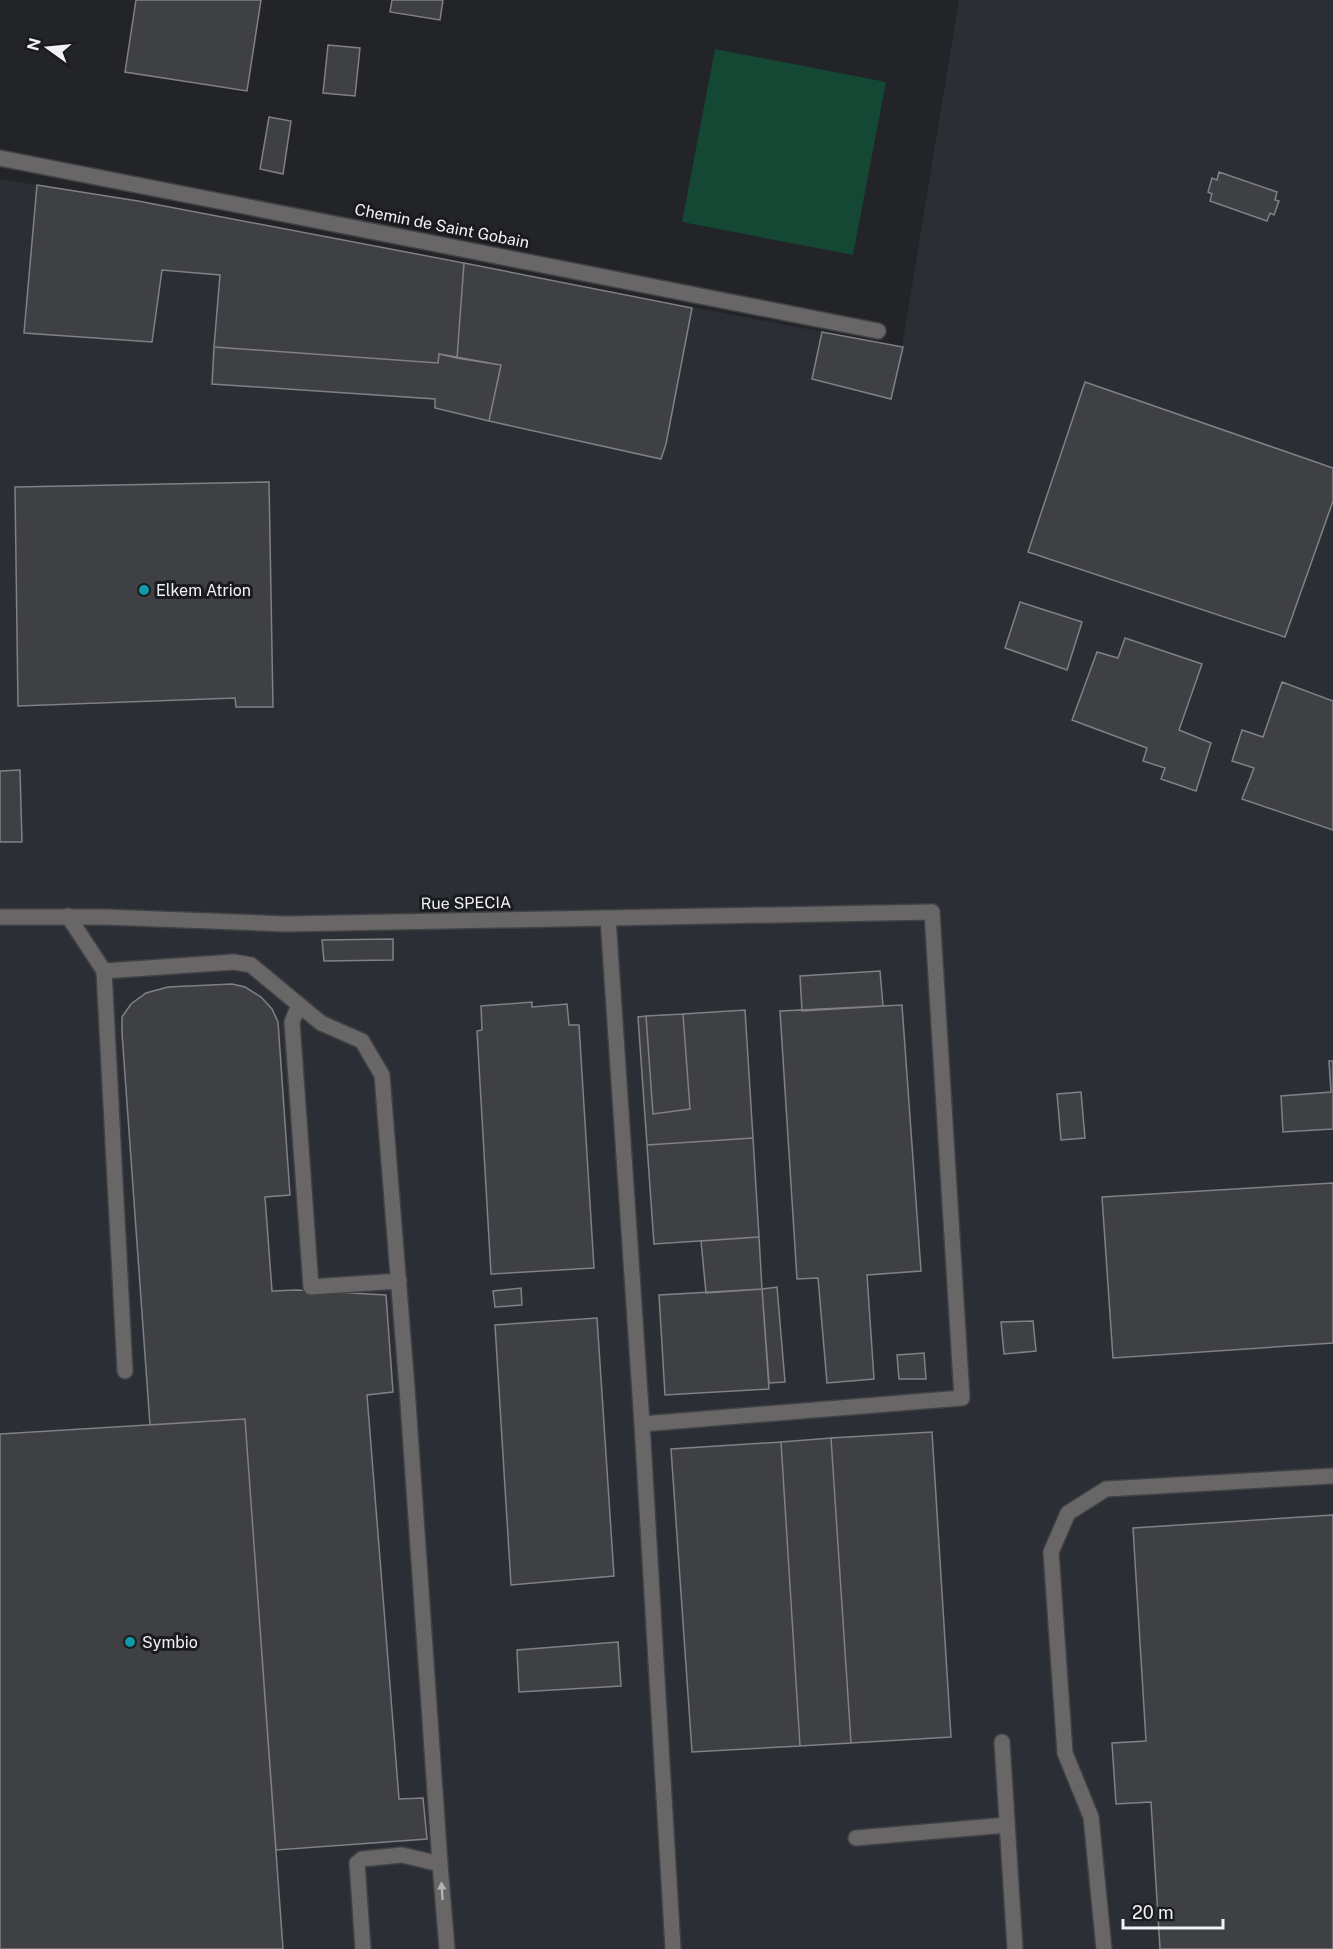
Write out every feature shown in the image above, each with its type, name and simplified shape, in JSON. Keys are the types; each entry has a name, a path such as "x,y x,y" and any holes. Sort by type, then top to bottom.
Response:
{"street":[{"name":"Chemin de Saint Gobain","path":"0,158 878,331"},
{"name":"Rue SPECIA","path":"0,916 68,916 285,924 932,912 962,1398 642,1424"},
{"path":"68,916 104,971 125,1371"},
{"path":"608,918 642,1424 673,1949"},
{"path":"104,971 234,962 251,965 321,1023 362,1041 382,1075 447,1949"},
{"path":"299,1005 292,1022 311,1287 399,1281"},
{"path":"1104,1949 1090,1817 1065,1753 1051,1552 1068,1514 1106,1489 1333,1476"},
{"path":"1002,1742 1015,1949"},
{"path":"856,1838 1007,1825"},
{"path":"363,1949 357,1863 362,1859 402,1855 441,1864"}],"shaded area":[{"path":"959,0 1333,0 1333,1949 0,1949 0,179 138,201 902,347"}],"green space":[{"path":"715,49 886,82 853,255 682,222"}],"building":[{"path":"136,0 261,0 247,91 125,72"},
{"path":"392,0 443,0 440,20 390,12"},
{"path":"328,45 360,48 355,96 323,93"},
{"path":"269,117 291,121 283,174 260,169"},
{"path":"1219,172 1277,192 1275,200 1279,201 1274,215 1270,213 1267,221 1210,201 1212,194 1208,192 1212,178 1217,180"},
{"path":"37,185 138,201 464,263 457,358 439,354 438,363 214,347 220,275 162,270 152,342 24,333"},
{"path":"464,263 692,308 666,444 661,459 489,421 501,365 457,358"},
{"path":"822,332 903,347 891,399 812,379"},
{"path":"214,347 438,363 439,354 501,365 489,421 435,408 435,399 212,384"},
{"path":"1085,382 1333,468 1333,501 1285,637 1028,552"},
{"name":"Elkem Atrion","path":"269,482 273,707 236,707 235,698 18,706 15,487"},
{"path":"1020,602 1082,622 1067,670 1005,648"},
{"path":"1125,638 1202,664 1179,730 1211,743 1196,791 1161,779 1165,768 1143,761 1147,748 1072,720 1097,652 1118,658"},
{"path":"1282,682 1333,701 1333,830 1242,799 1254,768 1232,761 1242,730 1263,737"},
{"path":"20,770 22,842 0,842 0,771"},
{"path":"393,939 393,960 324,961 322,940"},
{"path":"880,971 883,1006 802,1011 800,976"},
{"path":"232,984 245,987 261,997 272,1009 278,1022 290,1195 265,1197 272,1291 297,1290 386,1295 393,1392 367,1395 399,1799 423,1798 427,1839 276,1850 245,1419 150,1425 122,1017 131,1004 146,993 168,987"},
{"path":"532,1002 532,1007 567,1004 569,1025 579,1025 594,1268 491,1274 477,1031 482,1030 481,1006"},
{"path":"902,1005 921,1271 867,1275 874,1379 827,1383 818,1278 797,1279 780,1011"},
{"path":"745,1010 753,1138 647,1145 638,1017 646,1016 653,1114 690,1109 683,1014"},
{"path":"683,1014 690,1109 653,1114 646,1016"},
{"path":"1329,1061 1333,1061 1333,1129 1283,1132 1281,1096 1331,1092"},
{"path":"1081,1092 1085,1138 1061,1140 1057,1094"},
{"path":"753,1138 759,1237 654,1244 647,1145"},
{"path":"1333,1183 1333,1343 1113,1358 1102,1197"},
{"path":"759,1237 762,1289 706,1293 701,1241"},
{"path":"777,1287 785,1382 769,1383 762,1289"},
{"path":"521,1288 522,1305 495,1307 493,1291"},
{"path":"762,1289 769,1389 665,1395 659,1295"},
{"path":"597,1318 614,1576 511,1585 495,1325"},
{"path":"1033,1321 1036,1351 1004,1354 1001,1322"},
{"path":"924,1353 926,1379 899,1379 897,1355"},
{"name":"Symbio","path":"245,1419 283,1949 0,1949 0,1434"},
{"path":"932,1432 951,1737 851,1743 831,1438"},
{"path":"831,1438 851,1743 800,1746 781,1442"},
{"path":"781,1442 800,1746 692,1752 671,1449"},
{"path":"1333,1515 1333,1949 1160,1949 1151,1802 1116,1804 1112,1743 1146,1741 1133,1528"},
{"path":"618,1642 621,1686 519,1692 517,1650"}],"place":[{"name":"Elkem Atrion","path":"144,590"},
{"name":"Symbio","path":"130,1642"}]}
